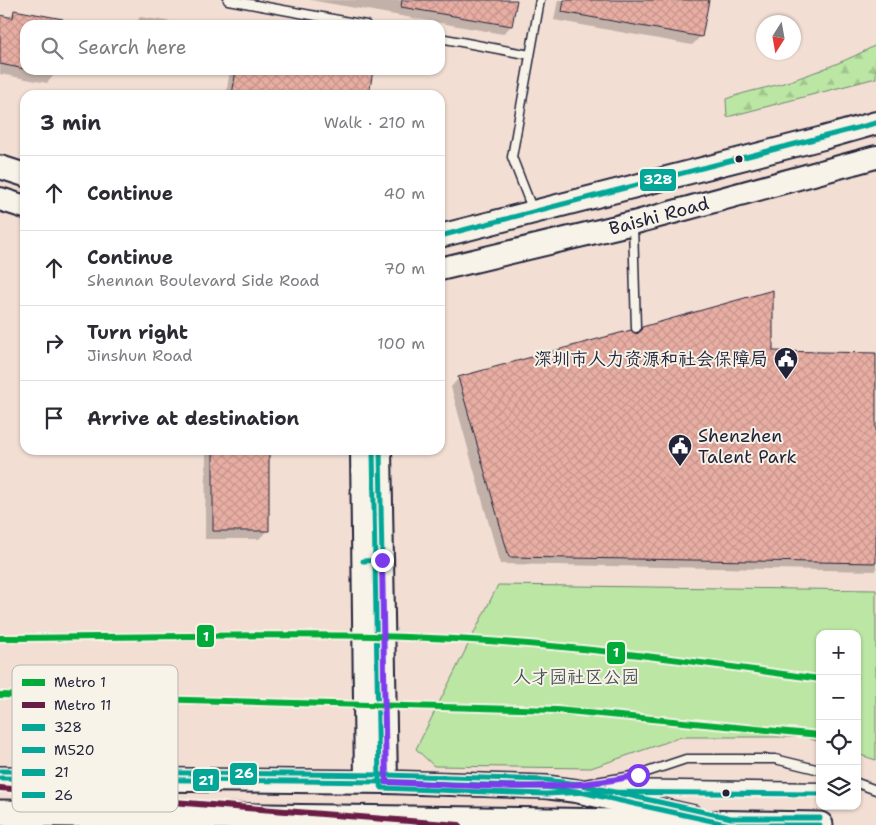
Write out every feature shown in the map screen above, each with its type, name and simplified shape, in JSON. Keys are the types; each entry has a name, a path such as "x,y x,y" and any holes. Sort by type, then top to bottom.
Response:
{"main road":[{"name":"Baishi Road","path":"445,235 876,123"},
{"name":"Baishi Road","path":"445,268 633,223 876,157"},
{"path":"0,166 20,173"},
{"path":"0,199 20,205"},
{"path":"362,455 372,560 376,782"},
{"path":"372,560 380,455"},
{"path":"178,780 376,782 546,787 576,791 730,825"},
{"path":"0,813 820,825"}],"lane":[{"path":"228,0 338,20"},
{"path":"534,213 512,157 540,0"},
{"path":"445,39 530,55"},
{"path":"633,223 636,328"},
{"path":"588,784 638,775 686,759 776,759 816,769"},
{"path":"546,787 588,784 816,787"},
{"path":"861,784 873,788"}],"green space":[{"path":"876,45 876,78 727,117 726,99 790,81 845,60"},
{"name":"人才园社区公园","path":"498,585 876,590 876,760 861,755 861,630 816,630 816,741 804,737 681,737 591,768 434,766 416,749"}],"building":[{"path":"402,0 517,0 512,26 401,7"},
{"path":"564,0 709,0 702,37 562,12"},
{"path":"14,10 63,19 20,20 20,68 0,64 0,15 13,18"},
{"path":"235,75 372,75 370,90 233,90"},
{"name":"Shenzhen Talent Park","path":"773,290 773,351 876,353 876,563 509,557 458,377 631,330 637,334 641,331 642,327"},
{"path":"213,455 269,455 269,531 213,531"}],"metro line":[{"name":"1","path":"0,638 341,635 454,639 592,650 683,660 816,678"},
{"name":"1","path":"0,695 12,695"},
{"name":"1","path":"178,700 557,710 816,735"},
{"name":"11","path":"0,788 12,789"},
{"name":"11","path":"178,802 459,825"}],"transit line":[{"name":"328","path":"445,235 876,123"},
{"name":"M520","path":"373,455 379,782 382,788 546,794 588,792 816,794"},
{"name":"328","path":"363,561 382,560 380,455"},
{"name":"26","path":"0,771 12,771"},
{"name":"26","path":"178,773 386,775 546,780 578,784 731,818 820,818"},
{"name":"21","path":"0,778 12,778"},
{"name":"21","path":"178,780 386,782 546,787 576,791 730,825 820,825"}],"place":[{"name":"深圳市人力资源和社会保障局","path":"786,380"},
{"name":"Shenzhen Talent Park","path":"680,467"}],"route":[{"path":"382,560 386,782 546,787 611,781 638,775"}]}
